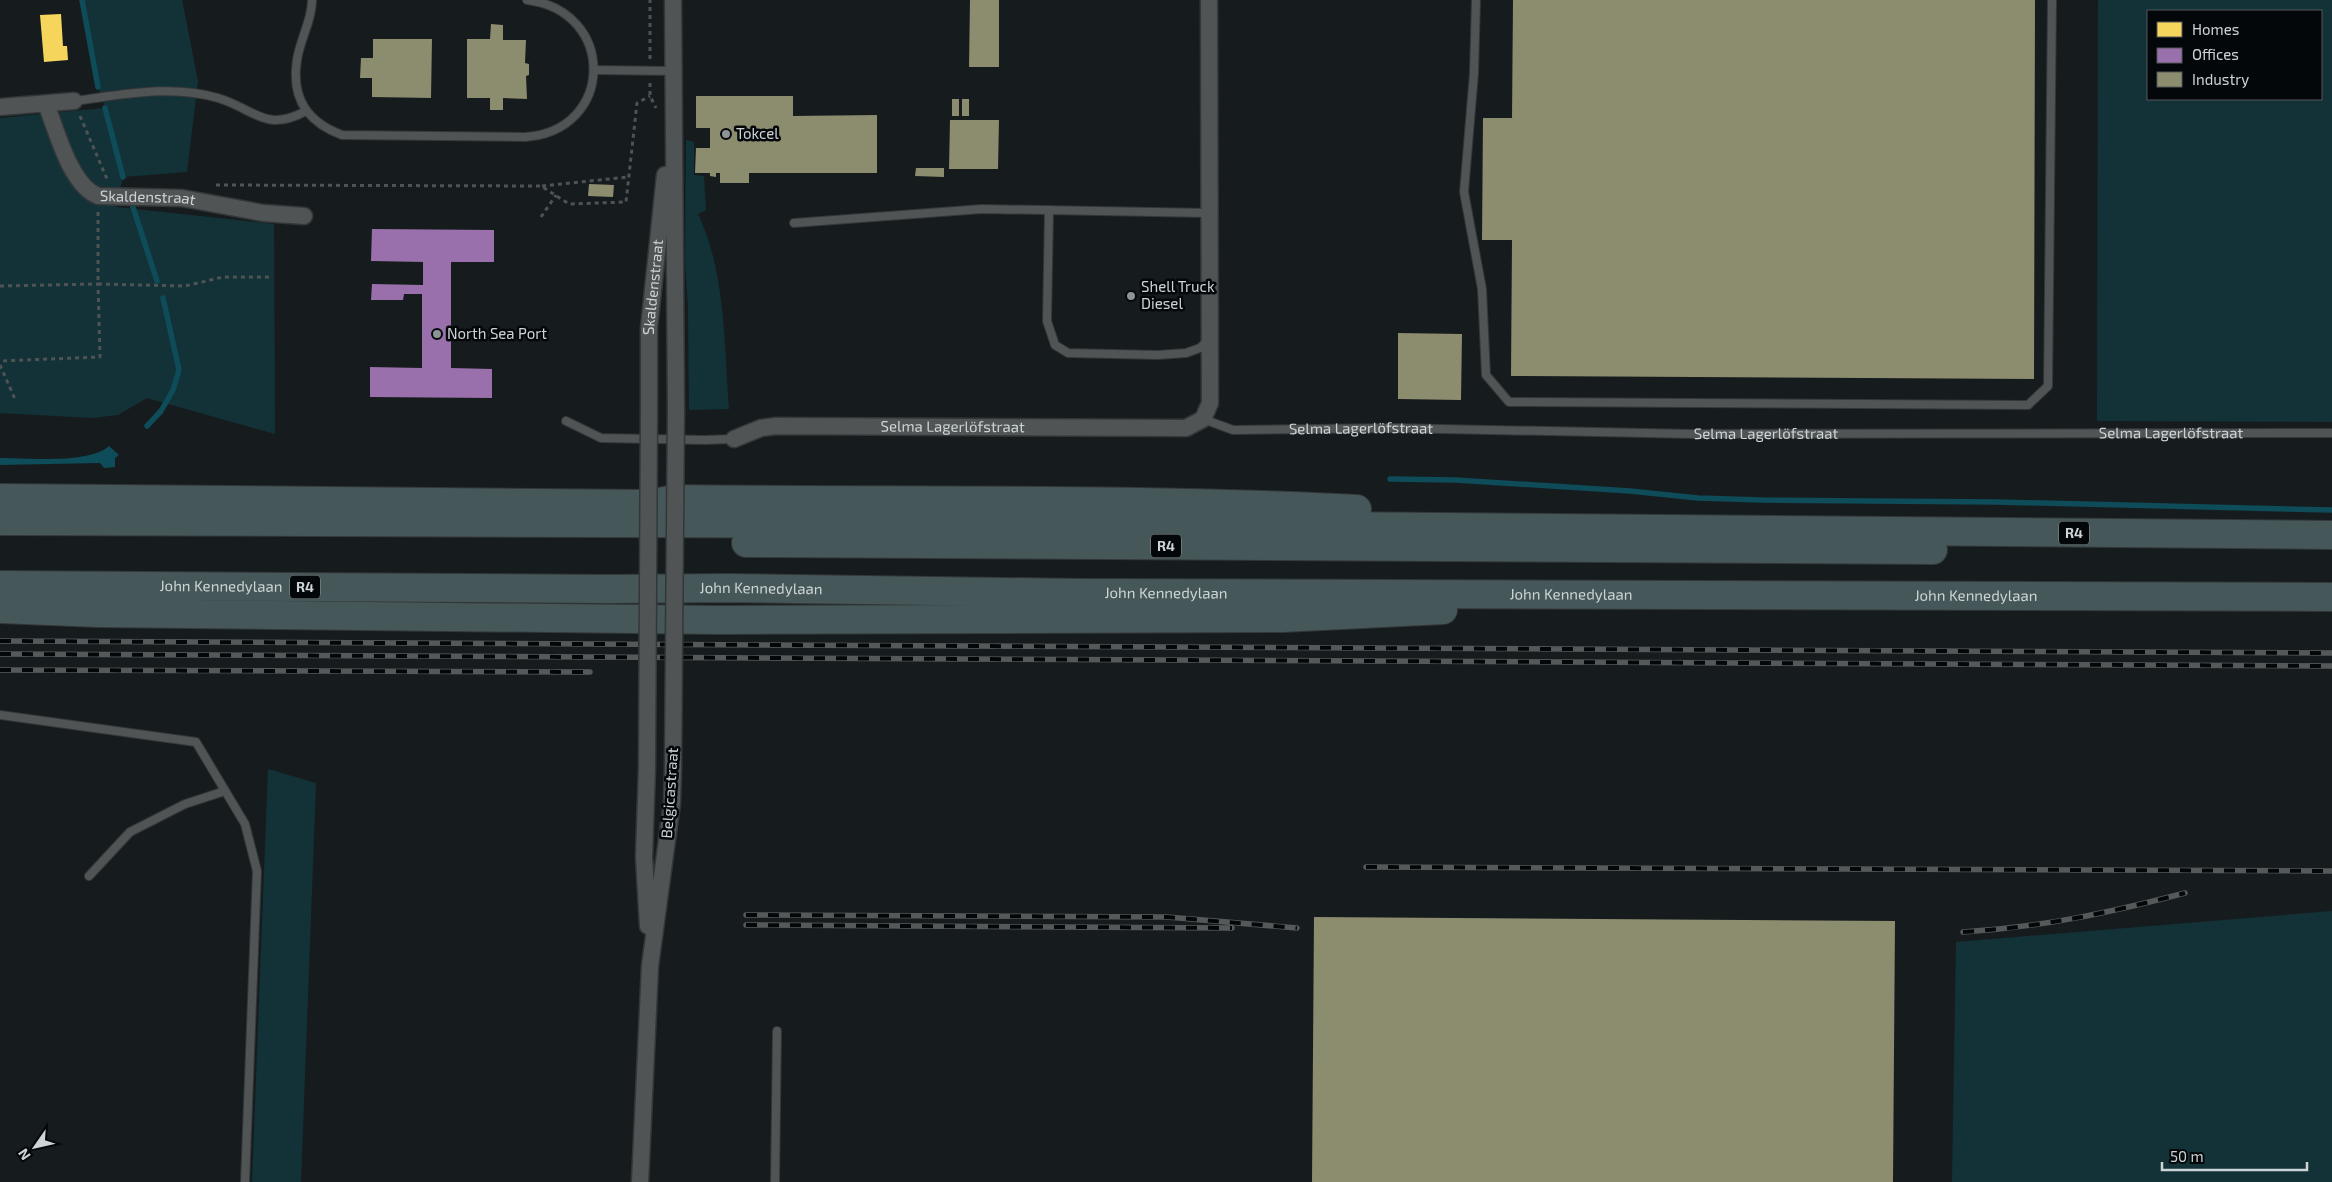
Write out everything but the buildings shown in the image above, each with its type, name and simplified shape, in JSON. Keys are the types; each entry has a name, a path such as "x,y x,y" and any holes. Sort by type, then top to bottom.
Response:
{"highway":[{"path":"0,498 203,498 296,502 639,503 675,499 1025,499 1286,505 1568,520 1816,530"},
{"path":"0,508 67,499"},
{"name":"R4","path":"0,521 1816,530 2332,535"},
{"name":"R4","path":"0,539 2332,552"},
{"name":"John Kennedylaan","path":"0,585 727,588 1079,593 2332,597"},
{"name":"R4","path":"661,620 1282,618 1466,609 1626,594"},
{"path":"0,609 99,613 661,620"}],"street":[{"name":"Skaldenstraat","path":"661,620 675,499 673,0"},
{"path":"1203,419 1210,403 1210,0"},
{"name":"Skaldenstraat","path":"661,620 639,503 649,409 649,328 664,193 673,71"},
{"path":"0,107 74,101"},
{"name":"Skaldenstraat","path":"46,104 76,178 83,187 98,196 182,198 263,213 304,216"},
{"name":"Selma Lagerlöfstraat","path":"734,438 761,428 776,426 1186,428 1203,419"},
{"name":"Belgicastraat","path":"650,966 644,857 647,767 661,620"},
{"name":"Belgicastraat","path":"640,1182 650,966 672,803 673,767 661,620"}],"lane":[{"path":"312,0 312,11 297,60 296,82 306,111 312,119 326,129 342,135 538,136 563,127 578,113 588,96 594,70 589,44 575,21 552,6 527,0"},
{"path":"1476,0 1474,73 1464,192 1482,289 1486,375 1508,402 2028,406 2048,386 2052,0"},
{"path":"594,70 673,71"},
{"path":"74,101 171,91 194,93 220,99 270,121 293,118 306,111"},
{"path":"794,223 982,209 1210,213"},
{"path":"1049,210 1047,321 1055,345 1068,353 1158,355 1186,353 1200,348 1210,339"},
{"name":"Selma Lagerlöfstraat","path":"1203,419 1233,430 1393,428 1693,434 2332,433"},
{"path":"566,421 601,438 704,440 734,438"},
{"path":"0,715 196,742 245,824 257,871 245,1182"},
{"path":"89,876 130,832 185,804 226,791"},
{"path":"775,1182 777,1031"}],"path":[{"path":"541,186 569,204 626,202 637,103 650,96 650,0"},
{"path":"74,101 106,178 110,183"},
{"path":"214,185 541,186 628,177"},
{"path":"541,216 556,195"},
{"path":"0,361 100,357 98,196"},
{"path":"0,286 98,284 185,286 223,277 272,278"},
{"path":"0,365 15,399"}],"shaded area":[{"path":"82,0 182,0 198,81 187,172 123,177 116,207 274,224 275,434 147,398 118,415 92,418 0,413 0,118 105,108 94,73"},
{"path":"2098,0 2332,0 2332,422 2097,421"},
{"path":"686,140 694,142 694,175 704,176 706,210 698,214 714,260 719,285 729,409 689,410 688,307 685,260"},
{"path":"109,446 119,455 115,458 115,467 104,468 100,463 0,465 0,458 73,458 100,452"},
{"path":"268,769 316,783 301,1182 252,1182"},
{"path":"2332,911 2332,1182 1952,1182 1956,942"}],"waterway":[{"path":"82,0 98,87"},
{"path":"105,108 123,177"},
{"path":"132,204 157,281"},
{"path":"147,426 161,411 173,390 179,370 163,298"},
{"path":"1390,479 1455,480 1630,491 1698,498 1997,502 2332,510"}],"railway":[{"path":"0,641 2332,653"},
{"path":"0,654 2332,666"},
{"path":"0,670 590,672"},
{"path":"1366,867 2332,871"},
{"path":"1963,932 2048,923 2129,907 2185,893"},
{"path":"746,915 1167,917 1297,928"},
{"path":"746,925 1232,928"}],"place":[{"name":"Tokcel","path":"726,134"},
{"name":"Shell Truck Diesel","path":"1131,296"},
{"name":"North Sea Port","path":"437,334"}]}
